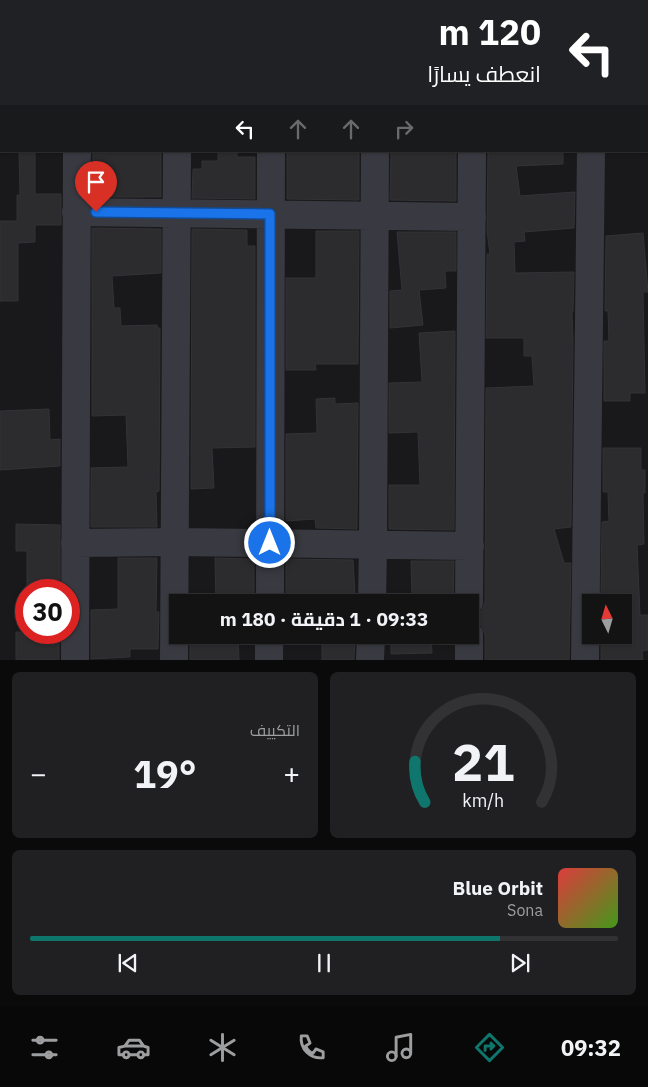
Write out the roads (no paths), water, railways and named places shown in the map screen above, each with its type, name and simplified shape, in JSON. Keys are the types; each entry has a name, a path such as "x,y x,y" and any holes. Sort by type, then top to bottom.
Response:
{"street":[{"path":"75,660 77,152"},
{"path":"174,660 177,152"},
{"path":"270,594 271,152"},
{"path":"372,594 375,152"},
{"path":"469,594 472,152"},
{"path":"585,660 591,152"},
{"path":"76,212 472,217"},
{"path":"75,543 174,542 470,546"},
{"path":"269,644 269,660"},
{"path":"370,660 371,644"},
{"path":"469,644 469,660"}]}
